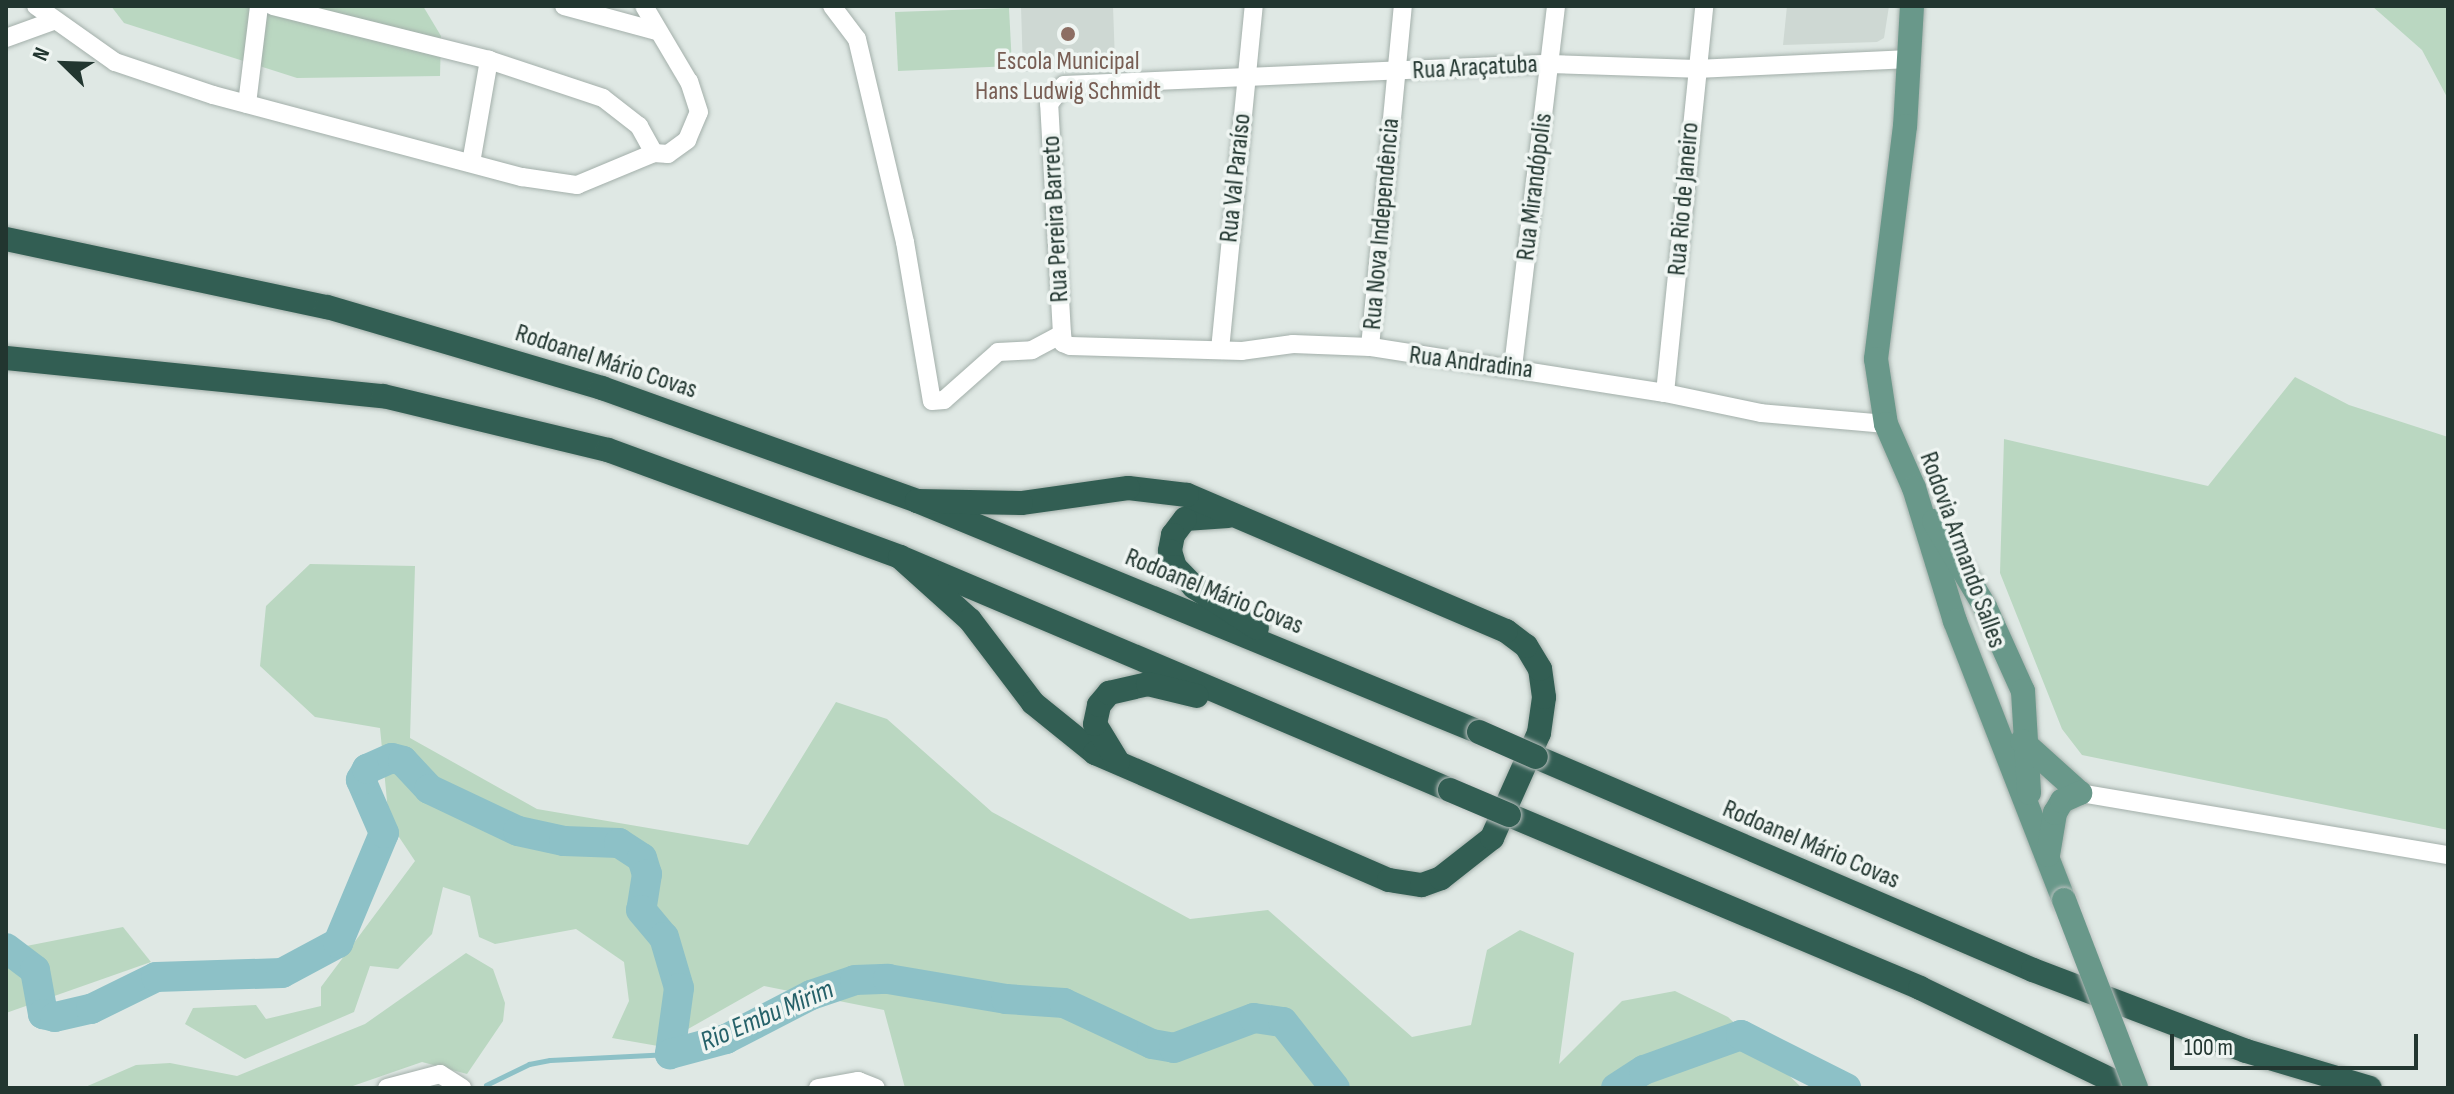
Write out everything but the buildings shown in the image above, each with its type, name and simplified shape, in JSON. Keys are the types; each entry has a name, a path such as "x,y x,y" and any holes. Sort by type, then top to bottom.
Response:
{"highway":[{"name":"Rodoanel Mário Covas","path":"6,239 253,290 425,334 700,421 917,501 1306,660 2048,976 2246,1051 2370,1088"},
{"path":"6,358 383,396 608,450 900,557 1920,988 2128,1088"},
{"path":"900,557 970,620 1050,719 1122,766 1389,880 1422,885 1441,878 1492,838 1539,733 1544,697 1540,669 1526,646 1484,618 1245,517 1159,488 1128,488 1021,503 917,501"},
{"path":"1245,517 1185,519 1173,535 1170,551 1175,567 1194,587 1306,660"},
{"path":"1122,766 1103,744 1095,724 1099,705 1125,685 1148,684 1263,711"}],"main road":[{"name":"Rodovia Armando Salles","path":"1912,6 1910,59 1876,359 1886,424 1914,488 1955,621 2136,1088"},
{"path":"1914,488 1985,607 2023,691 2029,747 2040,781 2031,814"},
{"path":"1995,721 2080,793"},
{"path":"1995,721 2040,781 2080,793"},
{"path":"2048,857 2055,813 2062,801 2080,793"}],"street":[{"path":"36,6 53,21 115,62 247,104 471,163 577,185 654,153 668,154 687,140 699,112 689,82 656,31 644,6"},
{"path":"247,104 259,6"},
{"path":"273,6 489,60 603,98 639,126 654,153"},
{"path":"564,6 656,31"},
{"path":"832,6 857,39 905,242 932,401 944,400 998,352 1032,350 1062,334"},
{"name":"Rua Val Paraíso","path":"1220,350 1254,6"},
{"name":"Rua Nova Independência","path":"1370,347 1403,6"},
{"name":"Rua Mirandópolis","path":"1513,367 1556,6"},
{"name":"Rua Rio de Janeiro","path":"1665,393 1704,6"},
{"path":"6,38 53,21"},
{"name":"Rua Araçatuba","path":"1049,104 1064,85 1397,73 1549,64 1696,69 1910,59"},
{"path":"471,163 489,60"},
{"name":"Rua Pereira Barreto","path":"1049,104 1062,334"},
{"name":"Rua Andradina","path":"1062,334 1063,343 1070,346 1220,350 1370,347 1513,367 1761,413 1886,424"},
{"path":"2080,793 2448,855"},
{"path":"387,1088 440,1074 462,1088"},
{"path":"818,1088 858,1081 876,1088"}],"shaded area":[{"name":"Escola Municipal Hans Ludwig Schmidt","path":"1021,6 1113,6 1115,62 1023,72"},
{"path":"1787,6 1889,6 1884,38 1877,42 1783,45"}],"green space":[{"path":"111,6 423,6 441,36 440,76 297,78 124,23"},
{"path":"2372,6 2448,6 2448,99 2422,50"},
{"path":"1009,8 1012,66 898,71 895,12"},
{"path":"2295,377 2349,405 2448,437 2448,830 2082,755 2062,729 2000,573 2004,439 2208,486"},
{"path":"310,564 415,566 410,738 537,809 748,845 836,702 887,719 992,812 1190,919 1268,910 1412,1037 1471,1025 1487,950 1520,930 1574,953 1559,1064 1622,1001 1675,991 1728,1017 1802,1088 905,1088 884,1010 764,986 658,1046 612,1038 629,1001 624,962 576,929 495,944 479,937 470,896 443,887 432,934 398,969 370,966 354,1012 245,1059 185,1024 193,1008 256,1005 266,1019 321,1006 321,987 415,861 389,822 380,728 315,717 260,666 266,606"},
{"path":"123,927 151,962 6,1013 6,950"},
{"path":"466,953 493,969 505,1003 503,1021 467,1074 422,1062 347,1088 83,1088 136,1065 170,1063 237,1076 365,1024"}],"waterway":[{"name":"Rio Embu Mirim","path":"6,948 35,970 43,1014 55,1017 91,1009 156,977 282,973 338,943 384,833 361,780 367,769 392,758 403,761 429,789 518,831 564,841 619,843 642,858 647,874 641,910 664,937 679,988 670,1054 726,1039 811,995 855,980 888,979 1006,999 1064,1003 1152,1044 1174,1048 1254,1018 1283,1022 1335,1088"},
{"name":"Rio Embu Mirim","path":"1616,1088 1644,1070 1741,1035 1846,1088"},
{"path":"486,1085 529,1064 550,1060 670,1054"}],"place":[{"name":"Escola Municipal Hans Ludwig Schmidt","path":"1068,34"}]}
